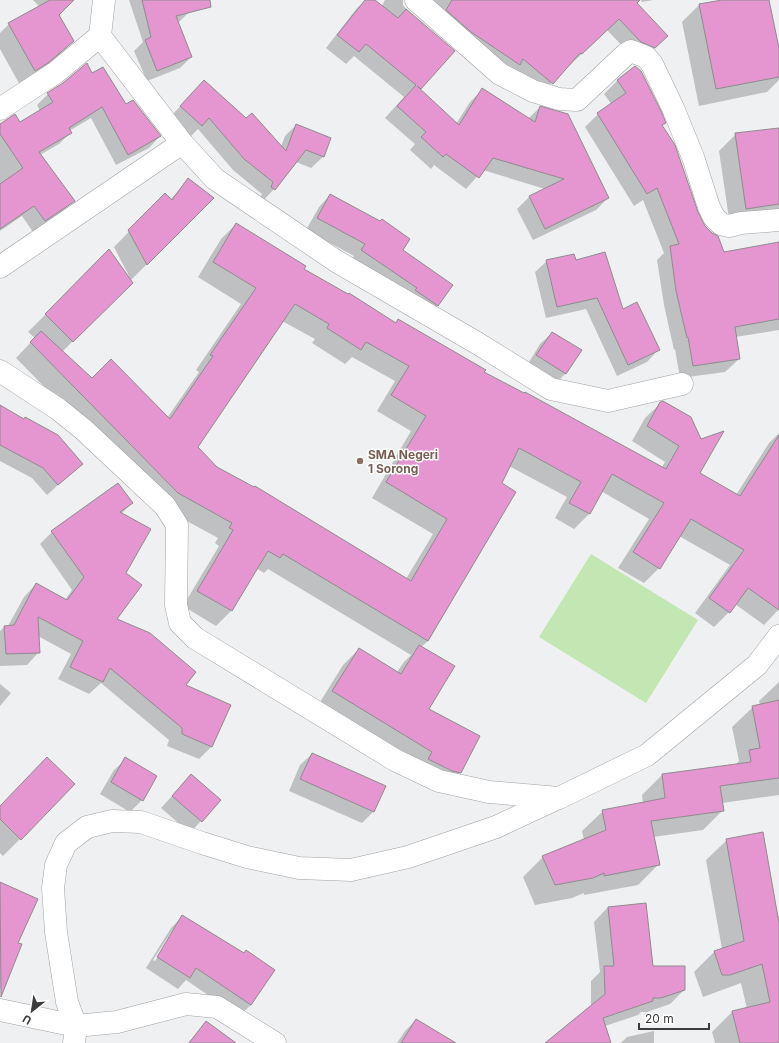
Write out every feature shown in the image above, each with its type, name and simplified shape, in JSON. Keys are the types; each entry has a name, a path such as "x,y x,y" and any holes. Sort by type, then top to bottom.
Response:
{"street":[{"path":"104,0 100,36 182,143 215,179 336,261 477,342 551,389 608,401 682,384"},
{"path":"416,0 500,74 533,91 559,99 577,100 631,51 646,57 652,64 676,115 693,157 709,208 714,217 721,224 729,226 741,223 779,220"},
{"path":"0,110 55,73 100,36"},
{"path":"0,267 182,143"},
{"path":"0,370 58,409 84,430 165,506 177,525 176,605 180,623 195,638 395,760 439,781 489,792 559,798"},
{"path":"75,1035 67,1002 56,932 53,888 56,865 66,843 87,827 112,821 141,822 247,857 299,868 351,870 408,857 496,827 647,755 757,665 779,636"},
{"path":"0,1010 75,1035 117,1022 186,1004 217,1007 275,1043"}],"green space":[{"path":"591,554 698,620 646,703 539,637"}],"building":[{"path":"50,0 74,0 59,15 74,41 48,63 35,71 8,23"},
{"path":"142,0 210,0 211,7 176,16 192,57 157,71 145,40 151,37"},
{"path":"365,0 375,0 398,18 406,9 455,51 421,89 417,86 459,125 482,88 535,122 540,106 568,114 609,198 545,229 529,196 564,179 493,158 479,178 446,154 443,157 421,137 426,132 397,106 416,85 366,44 359,52 337,35"},
{"path":"452,0 640,0 637,3 668,36 655,48 641,42 619,19 582,54 580,53 553,84 523,59 520,65 471,32 446,10"},
{"path":"722,0 769,0 779,48 779,77 716,89 699,4"},
{"path":"87,63 92,73 103,67 126,104 133,100 161,136 128,155 102,107 69,128 72,133 39,152 75,201 45,221 34,206 0,229 0,184 23,168 0,134 0,124 15,114 20,122 53,102 47,93 63,83"},
{"path":"635,66 641,71 662,113 666,123 662,125 675,145 698,212 705,226 712,233 718,236 724,252 779,242 779,319 735,327 740,359 693,366 688,337 687,338 676,291 670,246 679,244 657,188 647,194 597,113 626,93 617,80"},
{"path":"204,80 246,118 252,113 286,151 296,124 331,138 324,157 306,150 275,190 271,187 273,182 244,159 209,118 202,126 180,106"},
{"path":"779,128 779,204 746,209 735,133"},
{"path":"188,178 214,198 147,265 128,230 165,193 172,200"},
{"path":"330,194 380,221 382,219 410,239 403,250 453,285 438,306 415,290 417,288 361,250 365,244 317,218"},
{"path":"236,223 306,266 304,269 348,294 349,293 396,323 398,319 486,370 484,372 524,393 525,392 666,469 679,446 647,426 660,402 663,401 691,417 701,439 724,431 700,473 740,496 779,435 779,610 748,588 730,613 709,598 744,550 691,519 660,569 633,552 664,503 612,474 590,514 569,503 581,482 519,448 502,483 516,492 428,641 283,554 280,558 268,551 232,611 197,591 233,530 229,528 232,523 178,493 30,342 41,331 92,378 111,359 170,419 213,356 210,355 256,288 213,262","holes":["295,304 329,324 327,328 361,350 366,342 409,366 391,395 426,416 386,482 447,519 411,581 255,486 254,487 217,467 198,447"]},
{"path":"109,249 133,283 73,342 45,314"},
{"path":"605,252 623,309 637,302 660,350 628,365 597,298 557,307 546,260 574,254 576,260"},
{"path":"552,332 582,350 566,374 536,355"},
{"path":"0,405 24,419 25,417 58,435 83,464 58,485 43,468 0,445"},
{"path":"118,483 133,503 120,512 151,529 126,573 142,585 117,619 150,633 196,672 186,685 231,705 212,747 182,734 182,728 110,668 103,682 70,667 83,641 38,617 40,653 6,654 4,626 14,625 36,583 67,600 84,577 51,531"},
{"path":"419,645 455,666 429,709 480,736 461,773 452,771 428,759 432,752 332,691 359,648 401,674"},
{"path":"779,700 779,778 720,786 724,811 651,821 660,865 604,876 604,873 593,878 555,885 542,856 606,830 602,810 665,798 662,774 751,762 749,750 760,748 752,706"},
{"path":"312,753 386,786 374,812 300,779"},
{"path":"47,757 75,784 21,840 0,819 0,806"},
{"path":"125,757 157,776 143,801 111,782"},
{"path":"191,774 221,800 202,822 172,796"},
{"path":"763,832 779,923 779,1043 740,1043 732,1011 770,1002 762,964 730,975 722,975 714,951 744,941 726,839"},
{"path":"0,882 38,899 18,943 22,944 1,997"},
{"path":"646,903 653,966 685,966 685,990 661,998 653,998 653,1001 603,1018 611,1043 545,1043 605,994 604,966 614,966 608,907"},
{"path":"182,915 244,953 246,950 275,970 251,1005 196,968 190,978 157,957"},
{"path":"416,1019 456,1043 401,1043"},
{"path":"206,1021 236,1043 189,1043"}],"place":[{"name":"SMA Negeri 1 Sorong","path":"360,461"}]}
